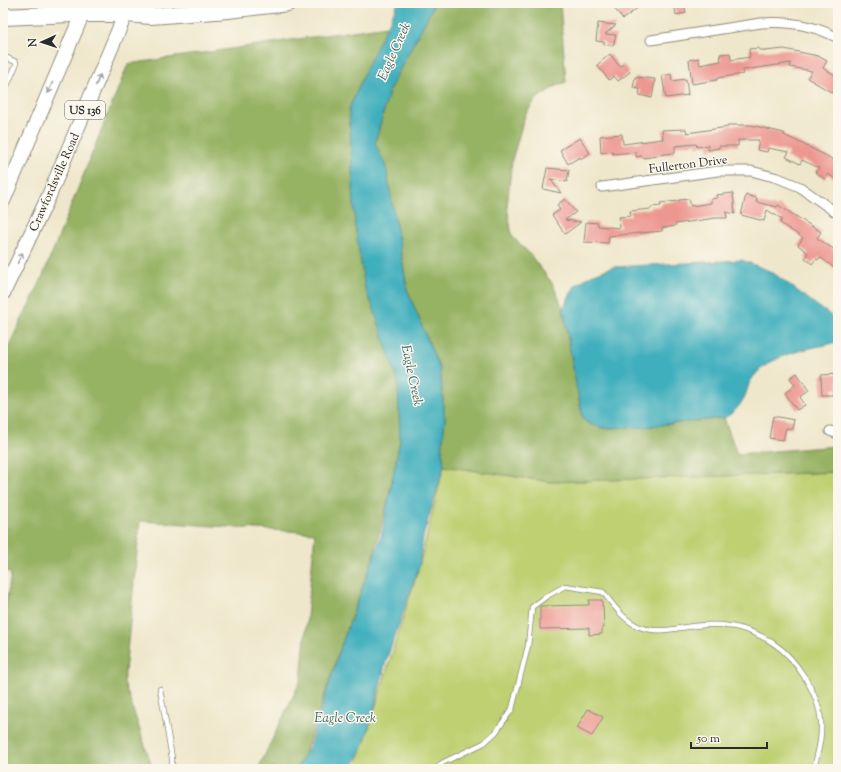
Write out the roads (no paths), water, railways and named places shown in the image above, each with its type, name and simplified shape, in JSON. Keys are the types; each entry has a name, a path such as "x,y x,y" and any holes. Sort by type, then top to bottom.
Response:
{"highway":[{"path":"3,17 85,8 128,8 152,16 288,3"}],"main road":[{"path":"3,201 85,8"},
{"name":"Crawfordsville Road","path":"3,293 48,198 128,8"}],"street":[{"path":"651,40 775,22 812,28 838,38"},
{"name":"Fullerton Drive","path":"602,186 718,171 751,171 778,178 800,187 838,214"}],"lane":[{"path":"3,56 16,62 3,95"},
{"path":"436,769 442,763 484,743 496,732 512,709 528,646 532,607 547,596 565,586 603,592 620,614 639,627 670,630 695,626 728,626 757,634 774,643 802,672 818,704 821,721 821,739 814,769"},
{"path":"160,689 172,758 172,769"}],"water":[{"name":"Eagle Creek","path":"398,3 435,3 390,88 375,143 386,167 407,289 440,370 445,419 442,448 444,466 423,537 419,567 386,661 372,718 362,750 350,769 297,769 309,747 341,646 381,537 400,440 398,382 373,307 365,289 355,226 349,109 367,67"},
{"path":"742,260 772,272 838,321 838,342 802,350 778,358 767,364 750,382 745,396 739,406 731,414 724,418 642,427 603,428 587,423 583,418 576,385 563,308 575,286 591,275 613,267"}]}
